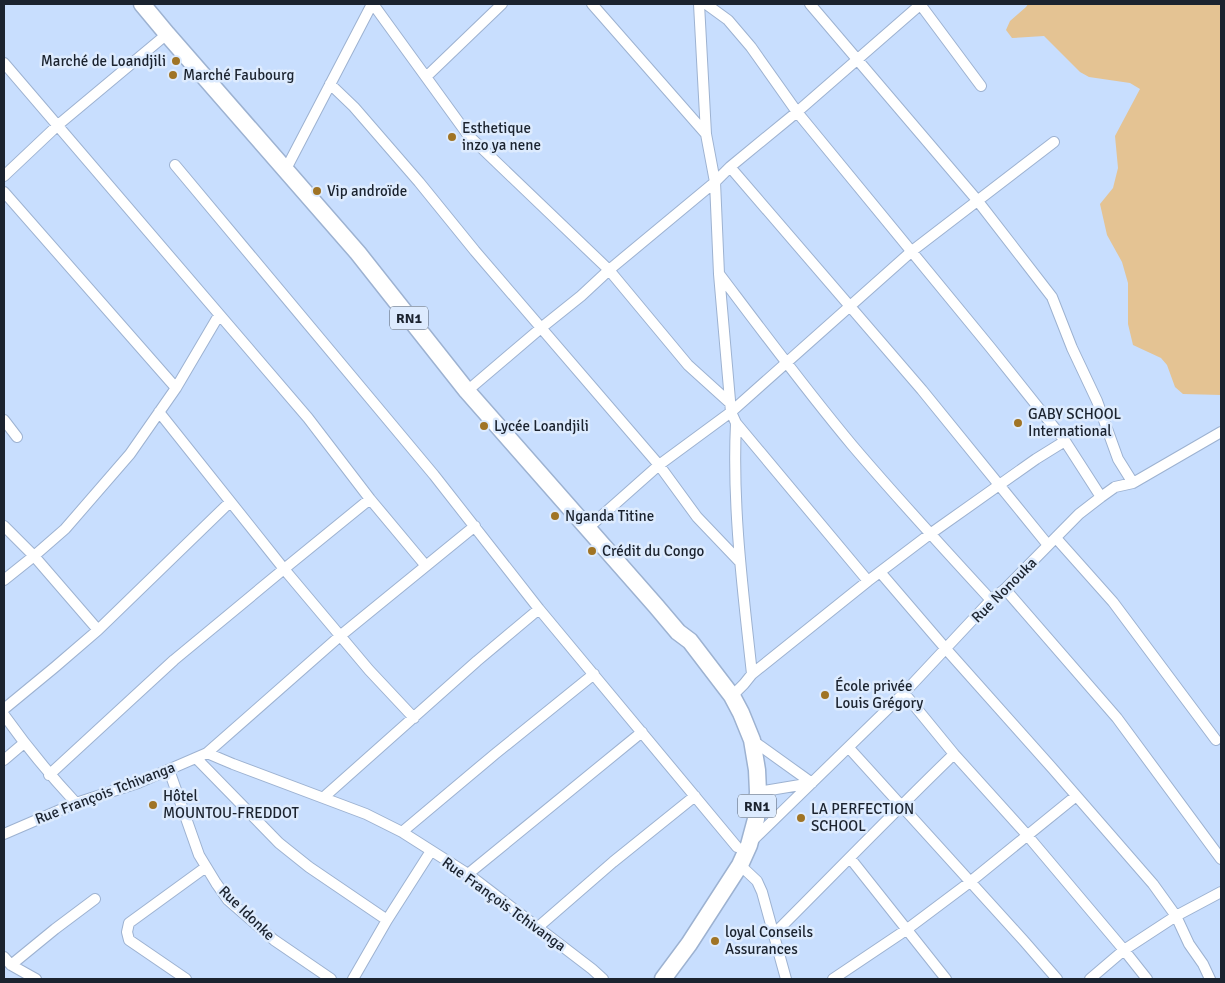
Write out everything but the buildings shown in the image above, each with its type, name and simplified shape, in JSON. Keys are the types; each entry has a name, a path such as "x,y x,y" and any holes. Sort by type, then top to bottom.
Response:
{"highway":[{"name":"RN1","path":"142,4 358,253 467,391 678,632 690,641 732,696 742,713 752,740 757,770 756,819 743,846 652,979"},
{"name":"RN1","path":"663,979 689,944 740,865 750,798 750,783 743,741 733,712 721,692 682,643 678,632"}],"street":[{"path":"286,170 372,4 468,134 608,270 688,365 730,408"},
{"path":"592,4 706,134"},
{"path":"699,4 706,134 715,182 719,274 730,408 736,423 868,581"},
{"path":"706,4 728,20 751,47 796,112 912,251 1065,441 1100,497"},
{"path":"810,4 977,200 1052,297 1072,348 1096,400 1118,459 1133,483"},
{"path":"467,391 581,296 608,270 715,182 920,4 980,86"},
{"path":"426,76 495,6"},
{"path":"4,176 58,125 167,34"},
{"path":"4,63 308,418 370,499 426,566"},
{"path":"330,84 354,106 475,251 659,465 697,517 740,561"},
{"path":"588,528 659,465 786,363 912,251 1054,142"},
{"path":"175,166 422,460 539,609 695,796 743,846"},
{"path":"730,167 922,390 999,484 1052,542 1113,602 1216,740"},
{"path":"4,192 176,388"},
{"path":"719,274 786,363 852,444 930,534 991,600"},
{"path":"4,580 65,529 130,454 176,388 220,315"},
{"path":"159,412 284,569 369,670 414,718"},
{"path":"4,420 18,438"},
{"path":"736,423 734,455 740,561 752,674"},
{"name":"Rue Nonouka","path":"743,846 849,748 904,693 991,600 1079,514 1115,488 1133,483 1221,432"},
{"path":"732,696 752,674 868,581 999,484 1065,441"},
{"path":"49,775 174,660 370,499"},
{"path":"4,709 98,630 230,502"},
{"path":"4,526 34,556 98,630"},
{"name":"Rue François Tchivanga","path":"4,834 76,804 138,783 207,753 340,636 475,526"},
{"path":"880,572 1153,884 1176,916 1189,944 1203,964 1210,979"},
{"path":"1005,588 1117,718 1221,859"},
{"path":"324,797 477,661 539,609"},
{"path":"402,832 594,674"},
{"path":"904,693 954,754 1027,835 1147,979"},
{"path":"4,715 49,775 76,804"},
{"path":"468,874 642,732"},
{"path":"752,740 812,783"},
{"path":"4,760 24,743"},
{"path":"849,748 1057,979"},
{"name":"Rue François Tchivanga","path":"207,753 366,814 402,832 468,874 603,979"},
{"path":"774,934 954,754"},
{"path":"196,758 279,843 309,867 387,920"},
{"name":"Rue Idonke","path":"169,770 199,855 228,900 274,940 331,979"},
{"path":"758,792 812,783"},
{"path":"537,928 613,862 695,796"},
{"path":"838,978 970,882 1076,796"},
{"path":"353,979 387,920 431,851"},
{"path":"850,858 946,979"},
{"path":"740,865 757,881 762,892 786,979"},
{"path":"186,979 128,940 127,932 129,923 206,868"},
{"path":"1090,979 1124,950 1176,916 1221,892"},
{"path":"12,965 95,899"},
{"path":"4,957 12,965 36,979"}],"shaded area":[{"path":"1028,4 1221,4 1221,395 1183,394 1175,387 1167,365 1161,358 1133,345 1128,324 1128,283 1122,262 1107,235 1100,204 1113,188 1118,168 1115,136 1140,89 1130,83 1089,77 1080,72 1044,36 1012,38 1006,30 1010,21"}],"place":[{"name":"Marché de Loandjili","path":"176,61"},
{"name":"Marché Faubourg","path":"173,75"},
{"name":"Esthetique inzo ya nene","path":"452,137"},
{"name":"Vip androïde","path":"317,191"},
{"name":"GABY SCHOOL International","path":"1018,423"},
{"name":"Lycée Loandjili","path":"484,426"},
{"name":"Nganda Titine","path":"555,516"},
{"name":"Crédit du Congo","path":"592,551"},
{"name":"École privée Louis Grégory","path":"825,695"},
{"name":"Hôtel MOUNTOU-FREDDOT","path":"153,805"},
{"name":"LA PERFECTION SCHOOL","path":"801,818"},
{"name":"loyal Conseils Assurances","path":"715,941"}]}
